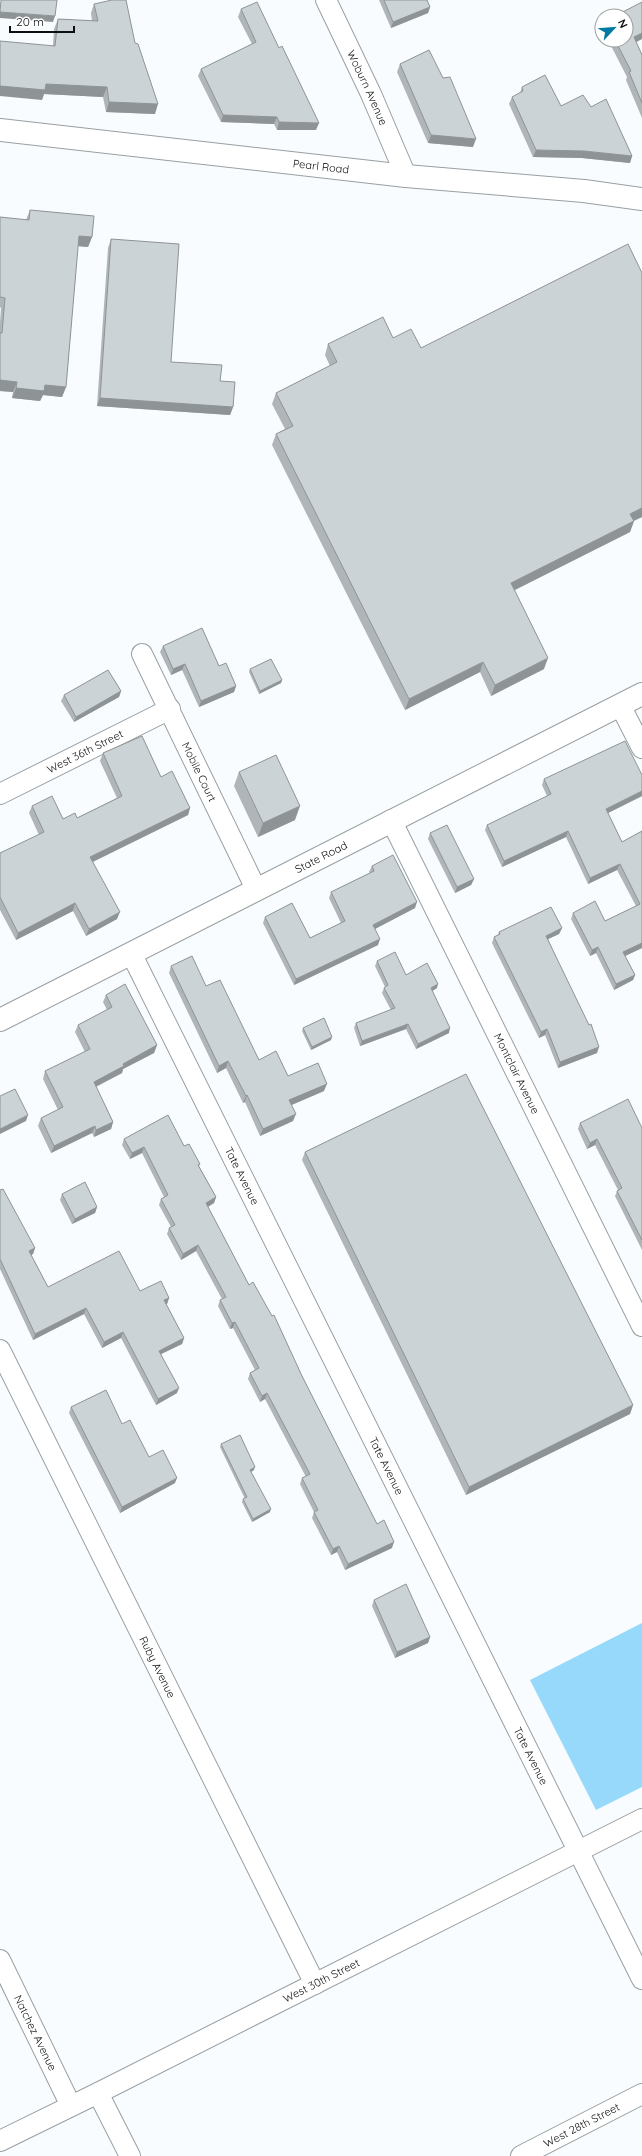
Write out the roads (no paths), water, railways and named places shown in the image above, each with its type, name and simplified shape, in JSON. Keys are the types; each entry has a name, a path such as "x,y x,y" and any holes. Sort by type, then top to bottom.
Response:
{"main road":[{"name":"Pearl Road","path":"0,130 406,176 584,191 642,199"},
{"name":"State Road","path":"0,1020 391,820 642,694"}],"street":[{"name":"Woburn Avenue","path":"326,0 371,94 406,176"},
{"name":"Mobile Court","path":"142,654 256,889"},
{"path":"620,705 642,748"},
{"name":"West 36th Street","path":"0,794 170,709"},
{"name":"Montclair Avenue","path":"391,820 642,1326"},
{"name":"Tate Avenue","path":"131,953 642,1980"},
{"name":"Ruby Avenue","path":"0,1350 314,1984"},
{"name":"West 30th Street","path":"0,2141 642,1819"},
{"name":"Natchez Avenue","path":"0,1960 71,2106"},
{"path":"98,2093 130,2156"},
{"name":"West 28th Street","path":"521,2156 642,2094"}]}
